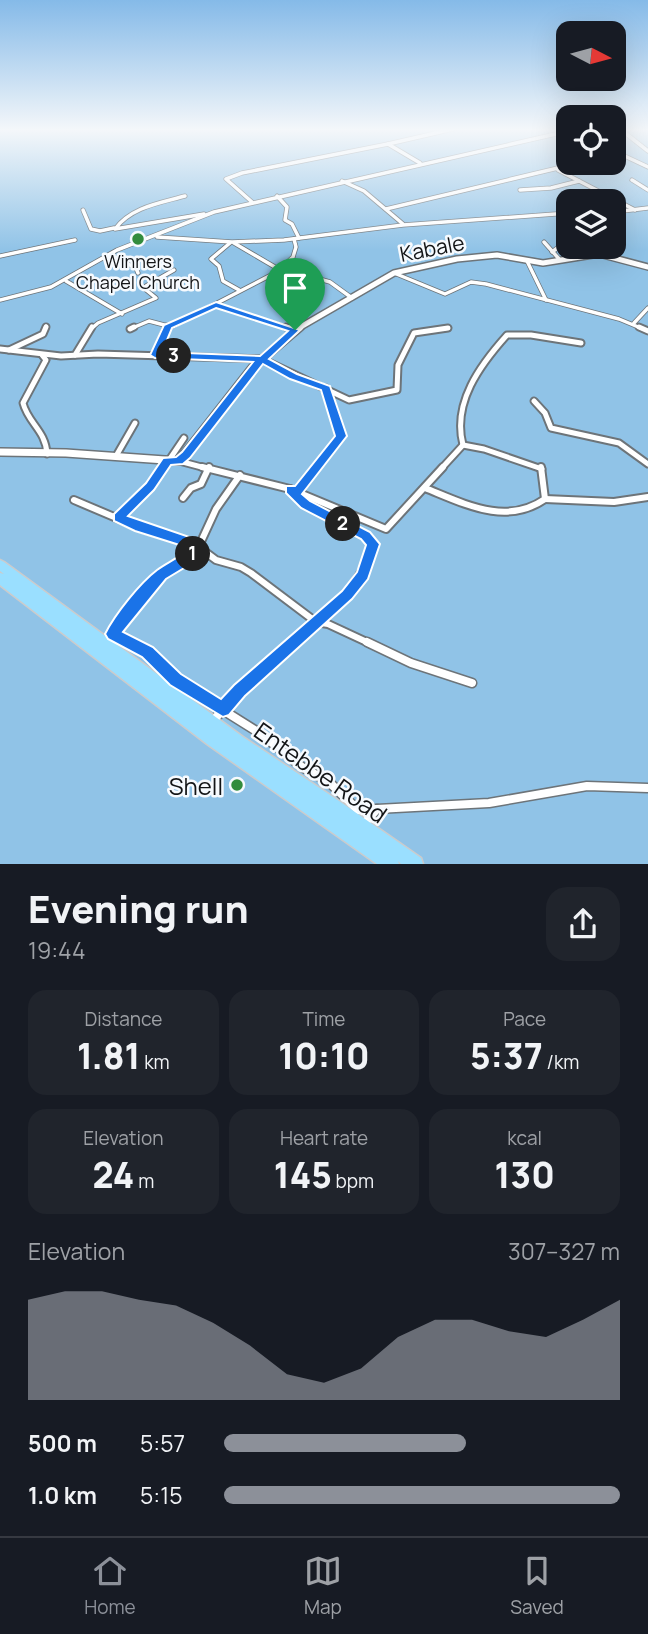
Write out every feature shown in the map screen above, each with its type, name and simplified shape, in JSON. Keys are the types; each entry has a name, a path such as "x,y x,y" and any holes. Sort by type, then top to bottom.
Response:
{"highway":[{"name":"Entebbe Road","path":"0,576 109,639 212,722 415,864"},
{"name":"Entebbe Road","path":"0,576 212,738 391,864"}],"street":[{"path":"216,180 226,180 260,169"},
{"path":"83,210 91,229 100,231 214,212 393,169"},
{"path":"386,209 556,170"},
{"path":"568,175 635,210"},
{"path":"226,180 252,202"},
{"path":"632,180 648,190"},
{"path":"342,181 364,191 403,225"},
{"path":"520,190 551,188 579,181"},
{"path":"114,228 136,211 185,196"},
{"path":"155,355 168,327 216,305 239,290 280,270 293,257 296,238 292,224 285,220 287,207 277,196"},
{"path":"626,211 648,208"},
{"path":"0,300 66,281 109,255 214,212"},
{"path":"155,237 232,242 296,238 403,225 556,214"},
{"path":"0,256 75,240"},
{"path":"232,242 280,270"},
{"path":"232,242 222,247 211,259 219,266 223,281 239,290"},
{"path":"544,242 560,260"},
{"path":"552,252 556,249"},
{"path":"109,255 136,268 138,272"},
{"name":"Kabale","path":"179,461 244,377 295,330 394,273 489,255 511,256 543,263 567,259"},
{"name":"Kabale","path":"619,259 648,267"},
{"path":"527,261 546,300"},
{"path":"75,355 92,327 156,298 145,289 146,286 174,270"},
{"path":"394,273 445,294 477,282 634,323 648,331"},
{"path":"298,279 305,275 322,279 352,298"},
{"path":"66,281 121,314"},
{"path":"216,305 295,330"},
{"path":"634,323 648,308"},
{"path":"130,329 149,321 168,327"},
{"path":"9,350 43,334 47,330 46,326"},
{"path":"0,349 61,356 155,355 262,359 349,400 392,392 399,387 398,365 414,333 448,328"},
{"path":"463,445 458,434 458,424 463,407 479,371 494,349 508,335 528,334 581,343"},
{"path":"42,355 46,360 23,403 24,411 47,438 47,454"},
{"path":"42,367 61,356"},
{"path":"293,491 341,436 326,388"},
{"path":"534,401 545,413 551,428 619,443 648,464"},
{"path":"116,456 135,423"},
{"path":"119,517 150,486 184,438"},
{"path":"0,452 179,461 293,491 386,529 463,445"},
{"path":"463,445 540,466 543,470 545,499"},
{"path":"183,498 191,488 201,484 209,467"},
{"path":"240,475 216,509 199,546 185,561 161,575 128,611 109,639 148,652 175,680 261,734 302,767 329,782 358,810 489,803 587,786 648,788"},
{"path":"425,488 497,512 513,512 538,506 545,499 614,502 648,497"},
{"path":"212,722 240,690 359,582 370,559 373,544 365,536 305,504 293,491"},
{"path":"74,500 140,528 199,546 216,560 251,573 316,622 328,624 430,671 472,683"},
{"path":"361,827 377,809"}],"water":[{"path":"0,169 556,169 556,175 626,175 626,169 648,169 648,864 0,864"}],"place":[{"name":"Winners Chapel Church","path":"138,239"},
{"name":"Shell","path":"237,785"}],"route":[{"path":"295,330 216,305 168,327 155,355 262,359 306,382 326,388 341,436 297,492 290,489 305,504 369,538 373,544 373,552 359,582 331,611 240,690 223,709 175,680 148,652 113,634 128,611 161,575 185,561 199,546 140,528 119,517 150,486 160,468 168,461 179,461 186,455 252,368 262,359 277,348 295,330"}]}
